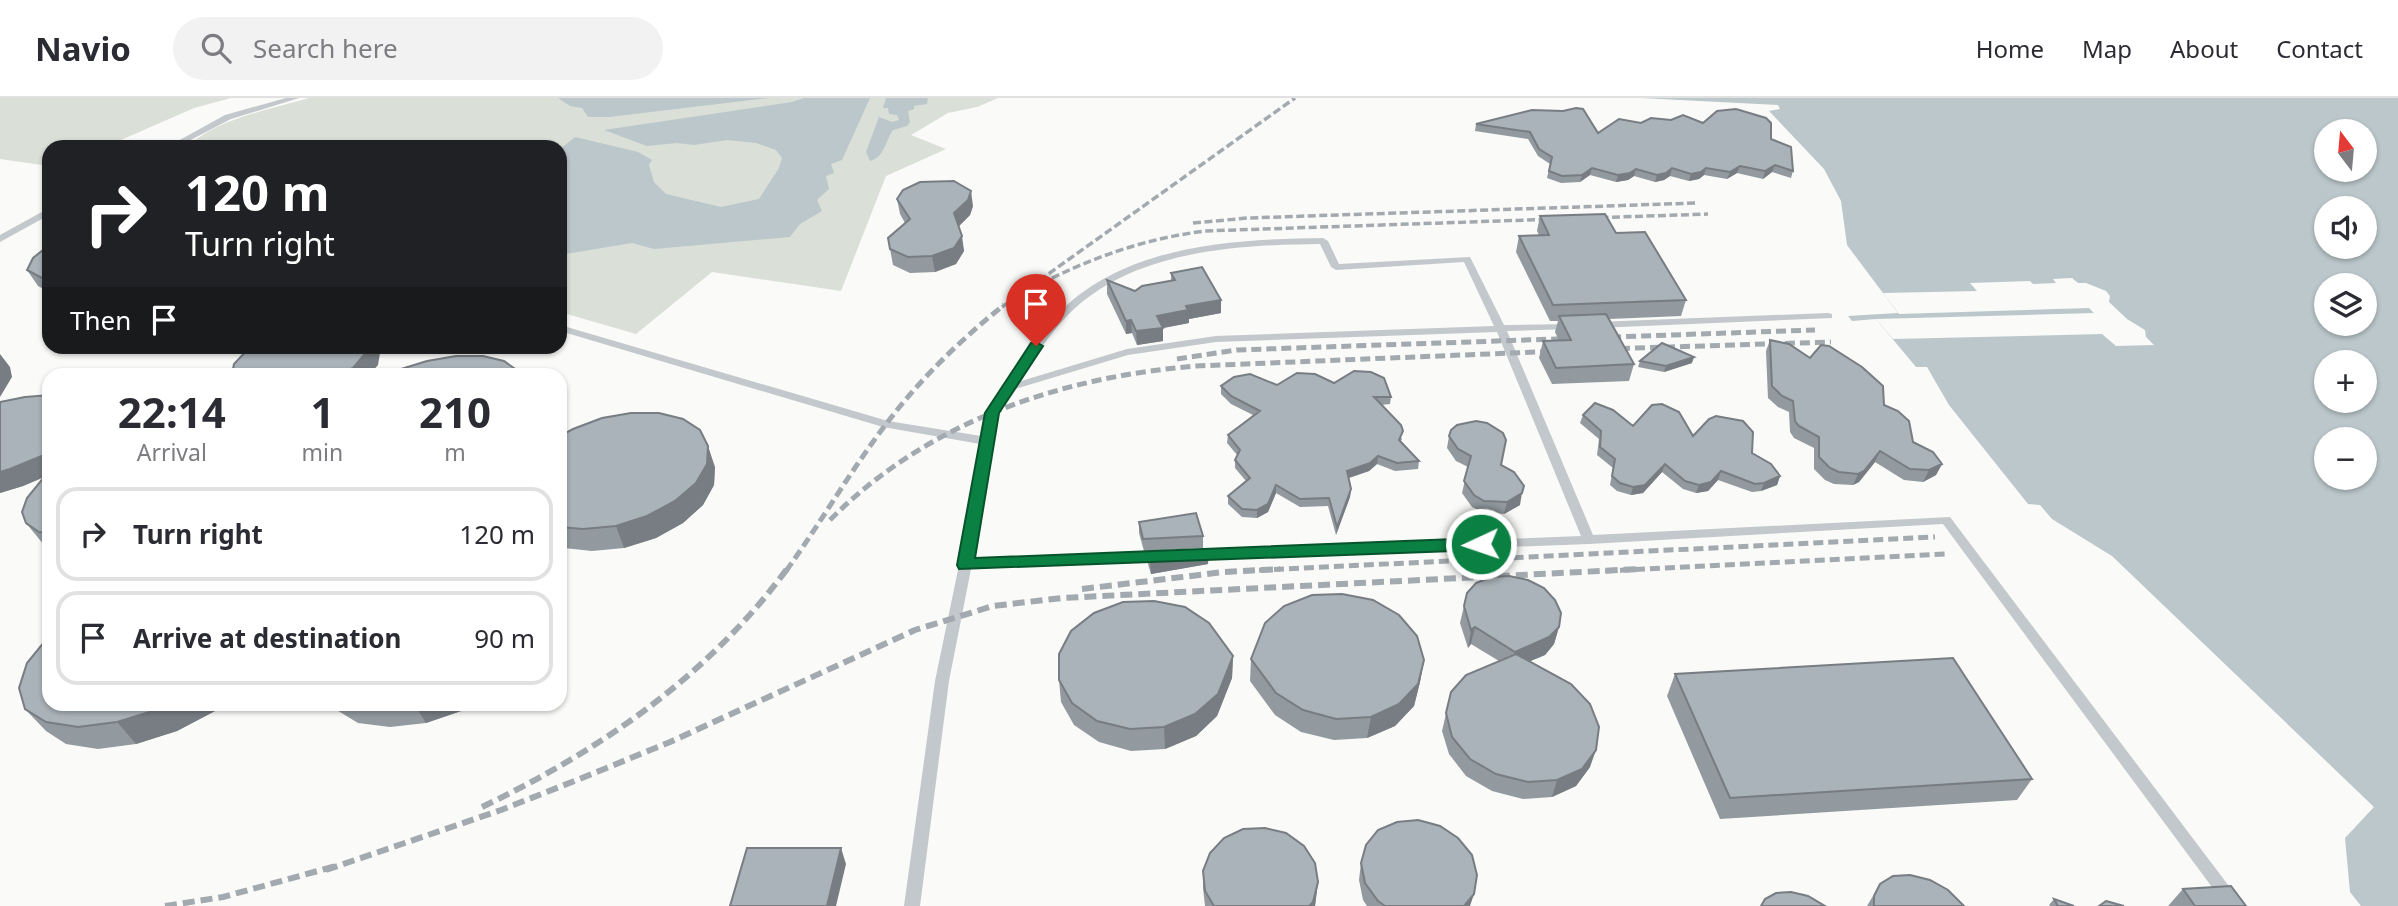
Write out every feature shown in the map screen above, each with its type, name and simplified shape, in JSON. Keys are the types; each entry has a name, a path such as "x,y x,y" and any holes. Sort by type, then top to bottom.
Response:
{"lane":[{"path":"184,140 228,117 295,98"},
{"path":"0,239 42,215"},
{"path":"912,906 942,681 992,413 1036,346 1082,298 1133,269 1192,252 1264,241 1323,241 1336,267 1467,259 1500,329 1589,540"},
{"path":"1008,388 1127,352 1216,339 1829,316"},
{"path":"567,330 887,424 986,441"},
{"path":"965,565 1589,540 1946,520 2236,906"}],"shaded area":[{"path":"0,98 231,98 194,108 121,140 42,140 42,165 0,159"},
{"path":"309,98 998,98 977,107 948,113 911,135 946,149 886,176 841,291 712,272 636,334 567,314 567,140 196,140 228,122"},
{"path":"558,98 769,98 609,117 588,117 582,108 570,106"},
{"path":"804,98 870,98 842,160 831,164 834,173 826,176 829,189 817,200 822,211 800,224 790,237 654,249 632,243 567,254 567,143 575,137 638,152 652,160 649,165 654,182 666,194 721,207 759,199 779,168 782,158 776,150 756,143 727,140 694,145 677,143 647,146 604,130"},
{"path":"886,98 928,98 927,104 914,106 914,109 908,111 910,122 907,126 893,130 882,152 870,161 866,152 879,117 892,122 899,120 897,115 889,114 888,108 883,108"},
{"path":"1641,98 2398,98 2398,906 2361,906 2350,892 2345,838 2374,807 2112,556 2052,519 2040,505 2028,504 1949,405 1927,367 1916,367 1876,319 1852,321 1848,316 1898,313 1847,245 1841,201 1824,169 1769,111 1780,109 1778,105"}],"pier":[{"path":"2072,278 2078,283 2086,283 2106,291 2110,296 2109,302 2127,319 2145,330 2146,337 2154,345 2116,346 2102,334 1893,339 1876,319 2094,313 2089,308 1899,314 1883,293 1977,291 1970,283 2056,283 2053,279"}],"building":[{"path":"1583,109 1598,133 1619,119 1641,123 1651,118 1671,120 1683,115 1703,123 1717,111 1736,109 1766,118 1771,123 1771,139 1791,147 1793,171 1775,165 1765,171 1740,166 1730,172 1706,168 1691,174 1672,168 1657,175 1636,169 1618,175 1592,168 1582,175 1562,176 1549,171 1552,157 1539,149 1530,132 1476,124 1532,110 1563,111"},
{"path":"954,181 971,191 968,200 954,213 962,236 954,248 932,256 908,257 890,249 888,238 910,219 897,199 903,190 920,182"},
{"path":"1605,214 1616,233 1645,232 1686,300 1553,305 1519,236 1549,235 1540,216"},
{"path":"42,251 42,278 27,270 33,258"},
{"path":"1202,267 1221,300 1186,306 1188,310 1157,316 1163,328 1136,331 1131,320 1126,321 1107,280 1135,291 1142,286 1175,280 1171,273"},
{"path":"1606,314 1634,364 1556,368 1543,341 1571,340 1559,316"},
{"path":"1770,340 1789,344 1810,358 1821,345 1829,346 1862,367 1883,386 1884,405 1898,411 1909,421 1913,442 1933,452 1942,464 1929,470 1910,469 1880,451 1864,471 1858,474 1830,468 1819,457 1819,437 1799,426 1795,421 1793,401 1782,396 1772,386"},
{"path":"1662,343 1694,357 1666,366 1640,361"},
{"path":"243,354 365,354 353,368 233,368"},
{"path":"456,356 483,356 504,361 514,368 404,368"},
{"path":"1354,371 1371,372 1384,378 1391,397 1374,397 1401,425 1403,431 1399,440 1419,461 1397,463 1378,456 1370,463 1347,471 1351,489 1337,527 1329,498 1300,499 1276,485 1268,504 1257,510 1242,509 1228,496 1250,478 1235,460 1240,450 1228,435 1260,411 1231,396 1221,386 1234,377 1250,374 1277,385 1297,373 1315,374 1334,383"},
{"path":"42,396 42,456 0,472 0,402"},
{"path":"1595,403 1613,410 1633,426 1652,405 1662,404 1679,412 1693,436 1709,419 1716,416 1743,421 1753,432 1752,453 1771,464 1780,476 1755,484 1721,471 1711,482 1699,485 1685,481 1665,464 1645,485 1633,487 1620,483 1612,476 1615,459 1600,447 1601,431 1583,415"},
{"path":"631,413 659,413 683,419 700,430 708,446 707,464 696,483 675,501 647,516 616,526 567,528 567,432 602,418"},
{"path":"1476,421 1487,423 1503,433 1506,440 1501,465 1514,472 1524,486 1522,493 1507,502 1484,501 1474,495 1464,481 1471,456 1458,449 1449,436 1457,425"},
{"path":"42,480 42,532 26,523 22,512 27,498"},
{"path":"1196,513 1203,536 1143,539 1139,522"},
{"path":"1208,550 1209,553 1150,562 1147,553"},
{"path":"1509,576 1528,580 1544,588 1555,600 1561,613 1559,627 1549,637 1515,652 1475,627 1471,630 1464,606 1467,593 1476,583 1491,577"},
{"path":"1342,594 1373,600 1399,615 1417,636 1424,660 1418,684 1399,704 1371,717 1336,719 1303,710 1276,693 1251,659 1265,623 1284,606 1312,595"},
{"path":"1154,601 1185,607 1209,623 1233,656 1218,694 1195,714 1164,727 1130,729 1097,721 1072,703 1059,680 1059,654 1071,631 1094,613 1123,602"},
{"path":"42,645 42,711 153,711 117,722 78,727 46,722 25,709 19,688 27,663"},
{"path":"1516,654 1571,684 1590,704 1599,727 1596,750 1582,769 1557,780 1528,782 1496,774 1470,759 1452,737 1446,713 1451,692 1466,675"},
{"path":"1953,658 2032,779 1730,798 1675,674"},
{"path":"1418,820 1440,826 1458,838 1472,855 1477,875 1474,894 1464,906 1385,906 1365,883 1361,863 1366,845 1378,830 1397,822"},
{"path":"1265,828 1286,833 1304,846 1315,863 1318,882 1313,902 1309,906 1214,906 1205,891 1203,871 1210,853 1224,838 1243,829"},
{"path":"747,848 841,848 827,906 730,906"},
{"path":"1910,875 1930,880 1948,890 1964,906 1874,906 1874,896 1880,884 1893,876"},
{"path":"2231,886 2246,906 2195,906 2183,889"},
{"path":"1791,892 1808,896 1825,906 1761,906 1765,899 1776,893"},
{"path":"2054,899 2074,906 2058,906"},
{"path":"2106,901 2124,906 2099,906"}],"railway":[{"path":"1002,307 1295,98"},
{"path":"1193,223 1248,218 1697,203"},
{"path":"1589,218 1708,214"},
{"path":"1052,278 1127,248 1205,231 1558,219"},
{"path":"786,571 859,461 907,398 953,349 1004,305"},
{"path":"1177,359 1237,350 1815,330"},
{"path":"1605,349 1831,342"},
{"path":"830,520 868,486 909,456 953,431 998,410 1095,381 1196,366 1560,351"},
{"path":"1244,571 1935,537"},
{"path":"1605,571 1947,554"},
{"path":"482,807 569,761 650,707 723,643 787,569"},
{"path":"1082,589 1224,572 1280,569"},
{"path":"326,870 501,810 582,778 670,742 915,630 993,606 1062,598 1640,569"},
{"path":"165,906 223,897 336,866"}],"route":[{"path":"1036,346 992,413 965,565 1481,544"}]}
